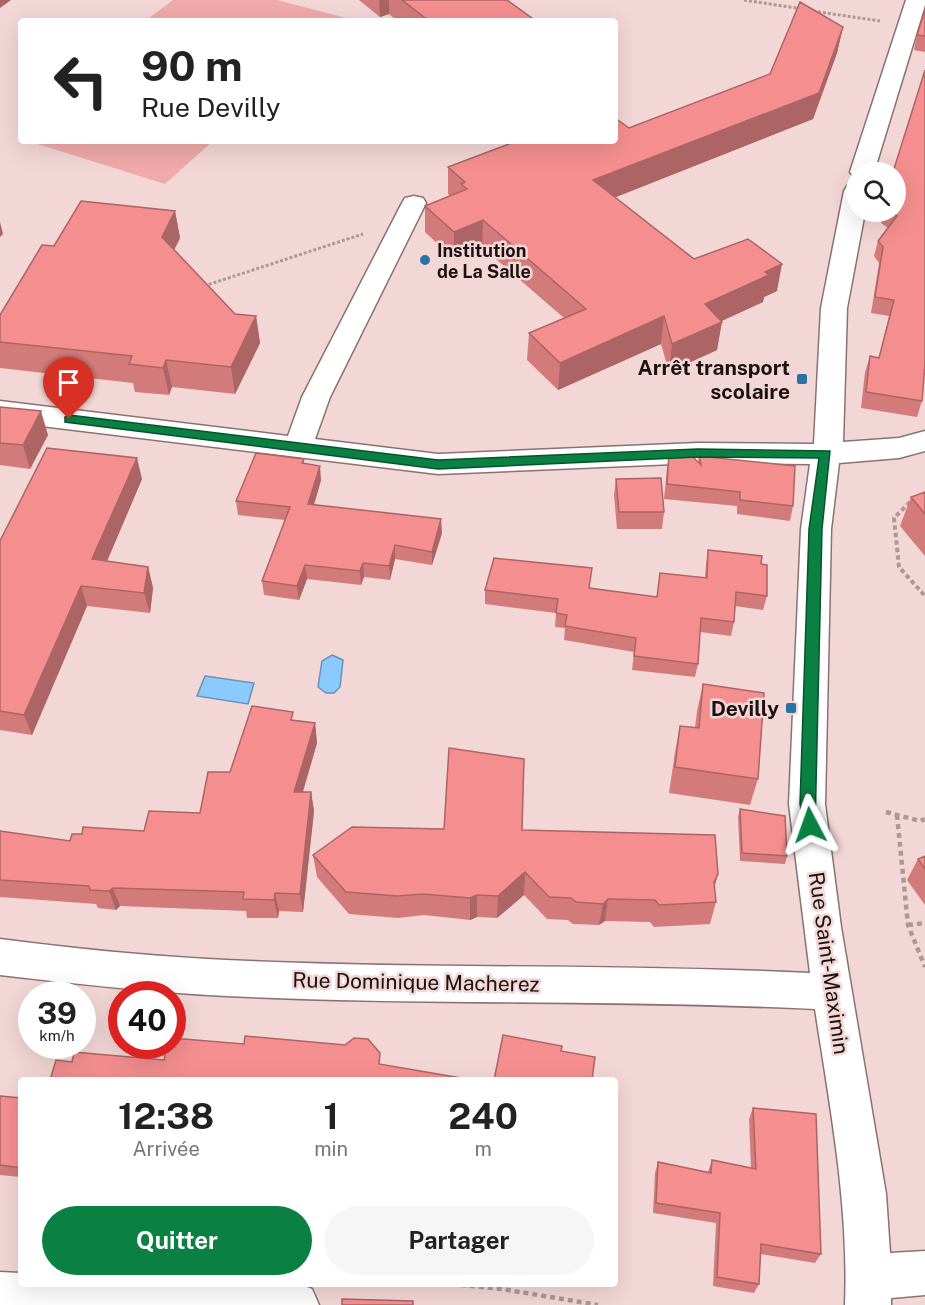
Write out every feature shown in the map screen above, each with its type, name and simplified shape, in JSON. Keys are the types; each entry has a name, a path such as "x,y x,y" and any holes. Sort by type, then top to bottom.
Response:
{"street":[{"path":"865,162 916,0"},
{"path":"298,447 316,397 410,212"},
{"name":"Rue Saint-Maximin","path":"850,222 834,308 830,427 816,529 807,804 822,927 864,1194 868,1288"},
{"path":"0,411 438,464 698,453 825,454 899,448 925,441"},
{"name":"Rue Dominique Macherez","path":"0,957 64,967 235,978 833,992"},
{"path":"868,1288 894,1276 925,1273"},
{"path":"0,1295 220,1299 296,1305"}],"path":[{"path":"744,0 908,26"},
{"path":"195,289 410,212"},
{"path":"918,500 910,502 894,518 899,567 925,596"},
{"path":"886,812 920,821 925,819"},
{"path":"897,815 908,925 925,967"},
{"path":"908,925 925,923"},
{"path":"490,1287 598,1305"}],"shaded area":[{"path":"173,0 277,0 346,18 149,18"},
{"path":"38,144 210,144 165,184"}],"water":[{"path":"332,655 343,660 340,687 334,693 326,693 318,687 322,661"},
{"path":"205,676 254,683 248,704 197,696"}],"building":[{"path":"402,0 507,0 532,18 425,18"},
{"path":"800,2 843,27 819,93 593,180 694,259 748,239 782,264 765,272 769,275 705,304 722,322 672,344 664,316 560,363 529,333 586,309 483,220 454,232 425,206 467,189 461,184 465,182 448,167 509,144 618,144 618,120 629,128 770,74"},
{"path":"925,10 925,36 917,35"},
{"path":"925,70 925,364 922,401 866,392 870,356 879,358 894,300 875,297 883,247 878,241 892,222 906,222 906,162 896,162"},
{"path":"81,201 175,211 162,237 235,314 256,316 231,367 166,360 163,368 129,364 132,356 0,342 0,315 42,245 54,246"},
{"path":"0,407 41,411 23,445 0,443"},
{"path":"47,448 137,458 92,559 148,567 144,593 81,586 24,715 0,711 0,541"},
{"path":"256,453 304,459 302,463 320,466 308,504 441,519 432,552 395,545 389,566 363,563 360,571 305,565 297,586 262,581 290,507 236,501"},
{"path":"669,453 692,456 701,465 699,456 795,466 793,506 740,500 740,492 667,484"},
{"path":"661,478 664,512 619,512 616,479"},
{"path":"925,492 925,514 911,497"},
{"path":"708,550 762,556 761,564 767,565 767,596 736,592 734,622 701,618 698,664 634,656 636,638 565,626 567,615 556,613 558,599 485,590 494,558 592,568 589,588 657,597 660,573 707,578"},
{"path":"703,684 764,693 758,779 675,767 680,726 699,728"},
{"path":"252,706 293,712 291,720 315,723 294,792 311,792 300,894 275,893 274,900 243,899 244,892 113,888 109,891 90,890 89,886 0,880 0,831 70,841 72,834 82,834 83,827 144,831 149,811 200,813 208,772 230,772"},
{"path":"449,748 524,759 522,830 715,835 718,874 714,882 716,902 659,905 655,900 608,899 603,904 576,902 571,898 549,897 525,872 498,896 477,895 470,898 346,892 313,855 352,827 444,829"},
{"path":"740,809 785,816 787,856 742,853"},
{"path":"925,856 925,869 918,859"},
{"path":"503,1035 562,1046 561,1051 595,1057 592,1077 495,1077"},
{"path":"245,1036 345,1045 354,1038 368,1039 380,1053 379,1064 455,1077 51,1077 56,1060 72,1062 73,1059 96,1059 96,1054 108,1055 108,1059 186,1059 186,1039 244,1044"},
{"path":"0,1096 18,1098 18,1168 0,1165"},
{"path":"753,1108 816,1114 821,1254 761,1244 759,1284 717,1277 720,1213 656,1203 658,1162 711,1173 712,1160 756,1169"},
{"path":"342,1299 413,1301 413,1305 342,1305"}],"place":[{"name":"Institution de La Salle","path":"425,260"},
{"name":"Arrêt transport scolaire","path":"802,379"},
{"name":"Devilly","path":"791,708"}],"route":[{"path":"69,419 438,464 698,453 825,454 816,529 807,804 810,825"}]}
